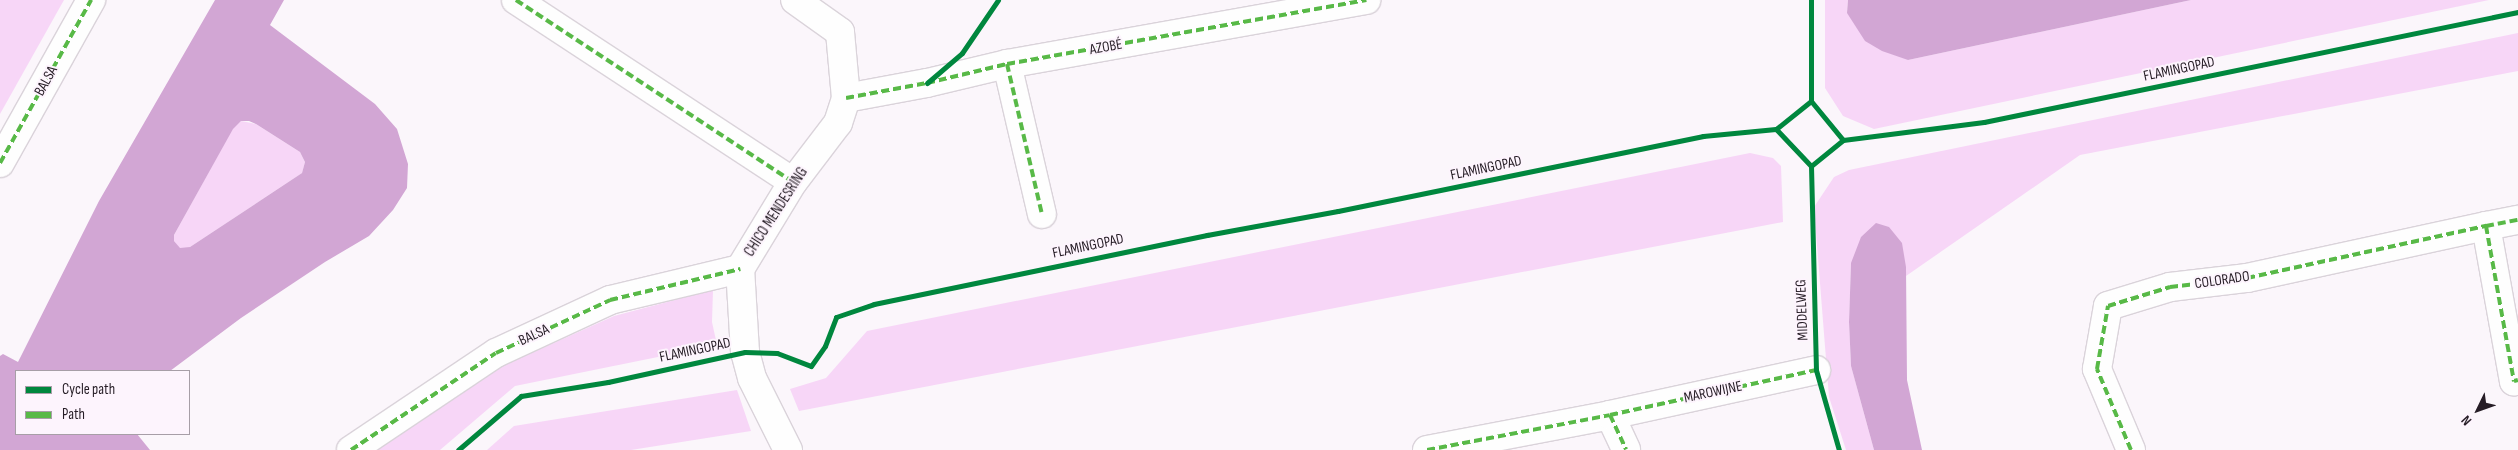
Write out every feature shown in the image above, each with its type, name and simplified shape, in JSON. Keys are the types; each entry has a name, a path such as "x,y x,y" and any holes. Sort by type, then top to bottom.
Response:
{"street":[{"name":"BALSA","path":"0,163 91,0"},
{"path":"516,0 793,182"},
{"name":"CHICO MENDESRING","path":"788,450 752,378 745,352 740,269 793,182 838,123 846,98 840,32 794,0"},
{"name":"AZOBÉ","path":"846,98 927,83 1007,64 1366,0"},
{"path":"1007,64 1042,214"},
{"name":"COLORADO","path":"2131,450 2097,369 2108,306 2170,287 2255,276 2518,220"},
{"path":"2486,226 2514,381 2518,380"},
{"name":"BALSA","path":"350,450 496,353 610,300 740,269"},
{"name":"MAROWIJNE","path":"1427,450 1610,415 1816,370"},
{"path":"1610,415 1626,450"}],"shaded area":[{"path":"0,0 64,0 0,114"},
{"path":"215,0 284,0 270,25 375,104 397,129 408,164 407,188 393,210 369,236 325,262 241,318 171,370 15,370 15,435 138,435 150,450 0,450 0,356 3,354 18,362 99,201","holes":["241,121 249,121 300,152 305,162 302,173 190,247 180,248 174,241 174,235 233,129"]},
{"path":"1825,0 1848,0 1847,13 1908,60 2191,0 2489,0 1874,129 1843,116 1825,88"},
{"path":"1848,0 2191,0 1908,60 1882,51 1865,41 1847,13"},
{"path":"2518,33 2518,71 2080,155 1906,276 1906,267 1851,263 1849,322 1851,366 1874,450 1846,450 1829,397 1814,207 1834,177 1849,170"},
{"path":"241,121 256,124 300,152 305,162 302,173 187,249 179,248 174,241 174,235 233,128"},
{"path":"1750,153 1773,158 1781,166 1783,222 799,411 790,389 826,378 867,331"},
{"path":"1876,223 1889,227 1902,243 1906,267 1907,380 1922,450 1874,450 1851,366 1849,322 1851,263 1861,237"},
{"path":"713,290 712,322 717,345 515,386 440,450 365,450 398,426 500,367 614,316"},
{"path":"737,390 751,431 631,450 487,450 514,426"}],"marked path":[{"path":"0,163 91,0"},
{"path":"516,0 793,182"},
{"path":"846,98 927,83 1007,64 1366,0"},
{"path":"1007,64 1042,214"},
{"path":"2486,226 2518,220"},
{"path":"2131,450 2097,369 2108,306 2170,287 2247,278 2486,226 2514,381 2518,380"},
{"path":"351,450 496,353 610,300 740,269"},
{"path":"1427,450 1610,415 1816,370"},
{"path":"1610,415 1626,450"}],"cycle path":[{"path":"927,83 962,53 998,0"},
{"name":"MIDDELWEG","path":"1811,0 1811,101 1843,140 1811,166 1816,370 1839,450"},
{"name":"FLAMINGOPAD","path":"1843,140 1984,122 2518,12"},
{"path":"1811,101 1776,129 1811,166"},
{"name":"FLAMINGOPAD","path":"458,450 521,396 608,382 745,352 777,353 811,366 825,346 836,317 874,304 1703,136 1776,129"}]}
